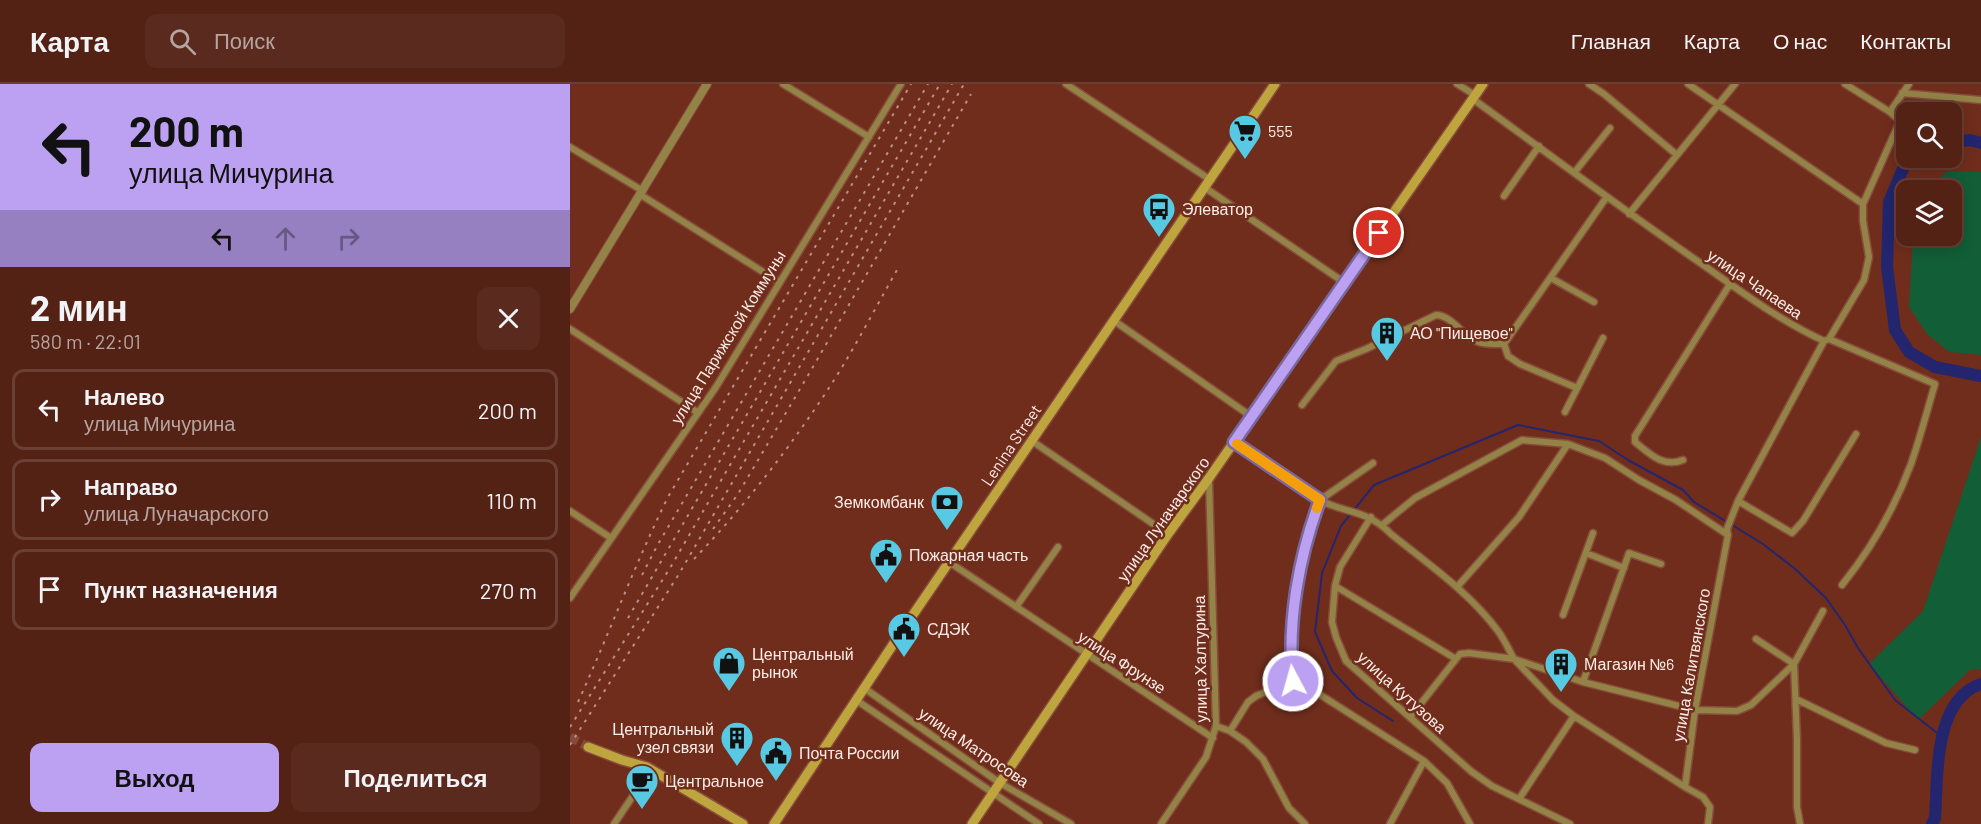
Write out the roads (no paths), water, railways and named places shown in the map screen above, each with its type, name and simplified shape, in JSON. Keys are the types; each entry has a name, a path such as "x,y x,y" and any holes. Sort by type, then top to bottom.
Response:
{"main road":[{"name":"Lenina Street","path":"774,824 949,562 1275,84"},
{"name":"улица Луначарского","path":"972,824 1168,534 1483,84"},
{"path":"588,747 647,767 743,824"}],"street":[{"path":"570,309 707,84"},
{"path":"783,84 869,137"},
{"name":"улица Парижской Коммуны","path":"570,598 716,387 901,84"},
{"path":"1066,84 1207,182 1345,283"},
{"path":"1079,93 1084,84"},
{"name":"улица Чапаева","path":"1457,84 1606,198 1779,318 1826,340 1935,384 1910,465 1894,505 1861,561 1842,585"},
{"path":"1589,84 1604,93 1677,155"},
{"path":"1688,84 1863,204"},
{"path":"1629,214 1735,84"},
{"path":"1845,84 1890,112 1909,84"},
{"path":"1902,93 1981,100"},
{"name":"улица Калитвянского","path":"1685,787 1695,710 1727,532 1737,503 1826,340 1864,280 1869,257 1863,204 1900,121 1890,112"},
{"path":"1575,173 1610,128"},
{"path":"570,147 779,282"},
{"path":"1504,196 1539,147"},
{"path":"1504,344 1606,198"},
{"path":"1551,278 1594,302"},
{"path":"1683,460 1675,464 1663,463 1635,442 1635,436 1731,284"},
{"path":"1302,405 1336,361 1436,315 1447,319 1475,341 1504,344"},
{"path":"1113,321 1252,417"},
{"path":"570,329 697,412"},
{"path":"1565,412 1603,338"},
{"path":"1504,344 1508,356 1520,364 1577,388"},
{"path":"1737,503 1791,533 1803,521 1856,434"},
{"path":"1382,525 1415,498 1522,440 1568,444 1605,458 1727,532"},
{"path":"1032,441 1168,534"},
{"path":"1234,442 1320,500 1371,517 1382,525 1457,587 1499,632 1514,659 1553,700 1574,716 1703,797 1710,807 1708,824"},
{"path":"1457,587 1519,517 1568,444"},
{"path":"1373,463 1320,500 1313,519 1294,601 1290,651 1295,681 1424,761 1447,783 1470,824"},
{"name":"улица Халтурина","path":"1161,824 1206,757 1215,726 1209,478"},
{"path":"570,511 611,537"},
{"name":"улица Кутузова","path":"1371,517 1340,567 1335,586 1332,622 1346,661 1472,772 1492,786 1570,824"},
{"path":"1563,615 1593,533"},
{"path":"1016,607 1058,547"},
{"path":"1586,553 1624,568"},
{"path":"1583,682 1629,553 1661,564"},
{"name":"улица Фрунзе","path":"949,562 1213,738"},
{"path":"1335,586 1455,659"},
{"path":"1411,716 1455,659 1460,654 1469,653 1514,659 1583,682 1695,710 1737,711 1751,705 1794,664 1823,611"},
{"path":"1756,639 1794,664"},
{"path":"1794,664 1797,807 1800,824"},
{"path":"1230,731 1248,702 1256,696 1318,670"},
{"name":"улица Матросова","path":"864,688 1000,783 1071,824"},
{"path":"1796,699 1886,743 1915,750"},
{"name":"улица Матросова","path":"856,700 1039,824"},
{"path":"1519,799 1574,716"},
{"path":"1215,726 1230,731 1246,742 1263,759 1289,808 1305,824"},
{"path":"1390,824 1424,761"},
{"path":"614,824 641,784 647,767"}],"waterway":[{"path":"1962,141 1981,143"},
{"path":"1903,168 1889,202 1887,267 1895,330 1909,352 1935,367 1981,376"},
{"path":"1393,721 1357,698 1332,671 1315,632 1322,573 1341,526 1374,485 1518,425 1599,441 1683,490 1694,502 1727,522"},
{"path":"1732,525 1763,544 1794,568 1826,598 1895,700 1941,736"},
{"path":"1932,824 1935,818 1938,762 1946,723 1954,706 1965,693 1981,684"}],"tunnel":[{"path":"570,737 588,747"}],"railway":[{"path":"578,702 668,497 911,84"},
{"path":"642,575 928,84"},
{"path":"628,618 940,84"},
{"path":"570,727 670,568 952,84"},
{"path":"570,745 679,574 964,84"},
{"path":"713,529 738,494 971,94"},
{"path":"694,559 746,501 808,419 843,366 897,270"}],"place":[{"name":"555","path":"1245,160"},
{"name":"Элеватор","path":"1159,238"},
{"name":"АО \"Пищевое\"","path":"1387,362"},
{"name":"Земкомбанк","path":"947,531"},
{"name":"Пожарная часть","path":"886,584"},
{"name":"СДЭК","path":"904,658"},
{"name":"Центральный рынок","path":"729,692"},
{"name":"Магазин №6","path":"1561,693"},
{"name":"Центральный узел связи","path":"737,767"},
{"name":"Почта России","path":"776,782"},
{"name":"Центральное","path":"642,810"}]}
